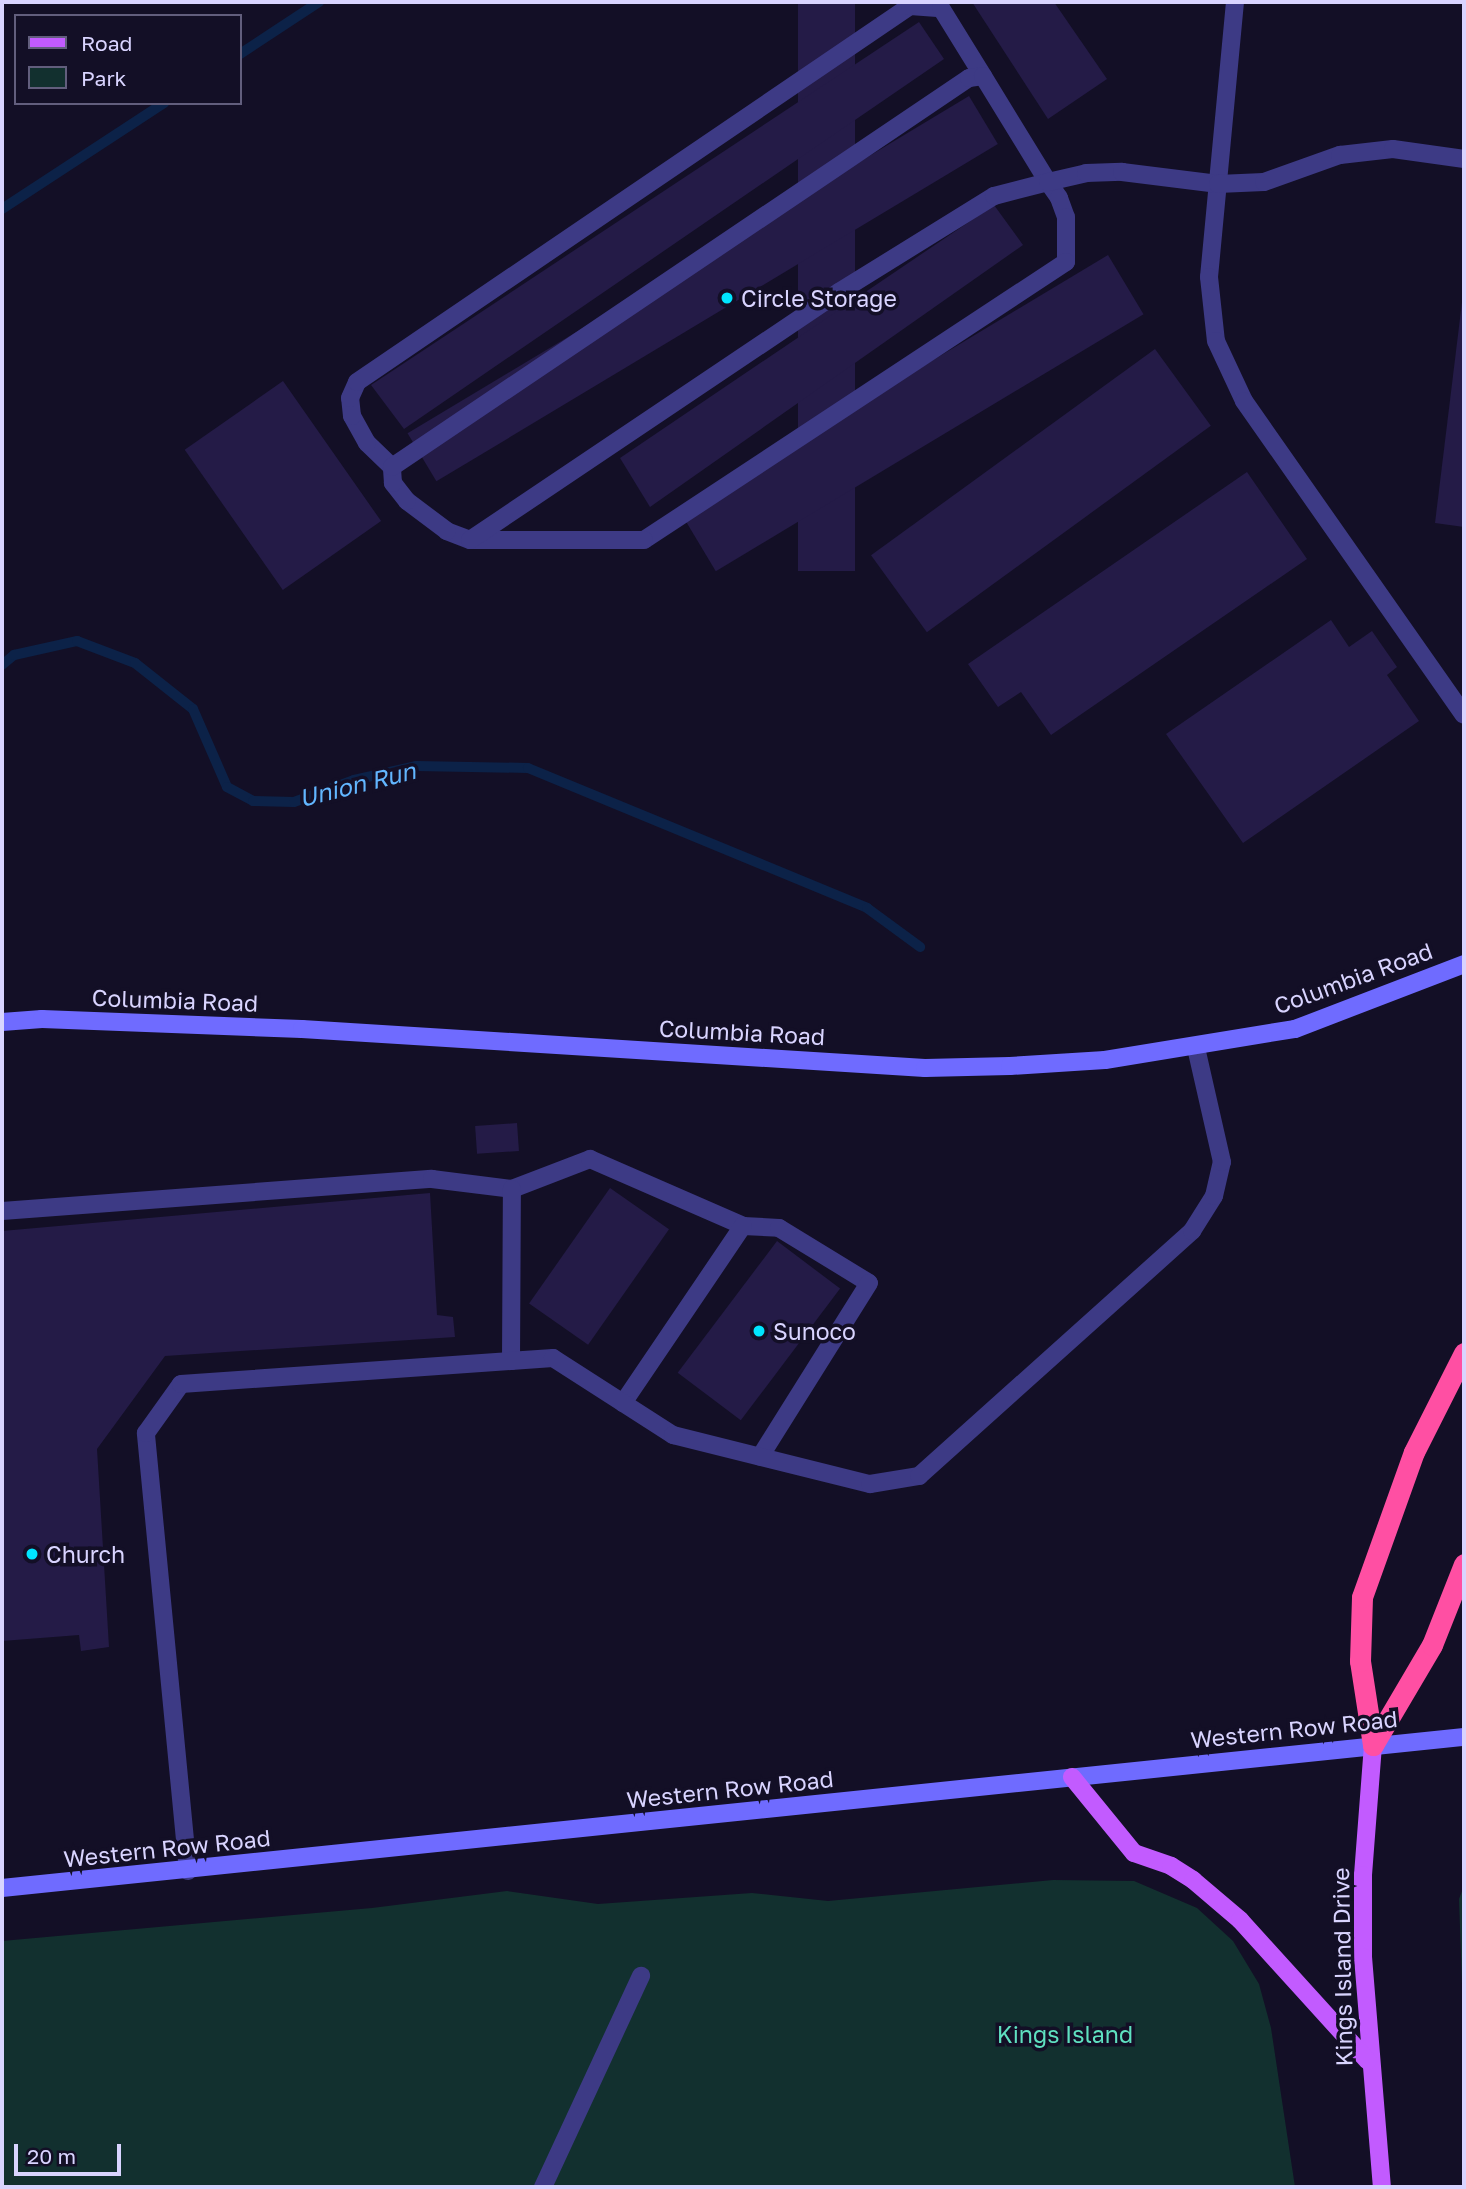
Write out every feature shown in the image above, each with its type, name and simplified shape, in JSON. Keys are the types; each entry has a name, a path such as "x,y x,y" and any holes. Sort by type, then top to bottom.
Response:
{"highway":[{"path":"1373,1745 1360,1661 1362,1597 1414,1452 1464,1353"},
{"path":"1373,1745 1432,1645 1464,1564"}],"main road":[{"name":"Kings Island Drive","path":"1373,1745 1363,1875 1368,2061 1382,2187"},
{"path":"1072,1777 1134,1853 1182,1872 1240,1920 1368,2061"}],"street":[{"name":"Columbia Road","path":"2,1022 42,1019 302,1029 925,1068 1105,1060 1196,1048 1295,1029 1464,964"},
{"name":"Western Row Road","path":"2,1888 188,1871 1464,1737"}],"lane":[{"path":"1235,2 1209,277 1216,341 1238,389 1463,718"},
{"path":"910,6 942,8 1048,182 1066,217 1066,262 644,540 470,540 447,531 407,501 393,483 392,467 367,443 352,416 350,398 357,382 910,6"},
{"path":"392,467 969,78 983,76"},
{"path":"470,540 883,265 995,196 1086,173 1122,172 1218,184 1264,182 1340,155 1393,149 1464,159"},
{"path":"188,1871 146,1433 181,1384 553,1358 673,1435 870,1484 919,1476 1192,1231 1214,1196 1222,1162 1196,1048"},
{"path":"2,1211 432,1179 512,1189 590,1158 743,1226 779,1228 869,1283 760,1457"},
{"path":"511,1361 512,1189"},
{"path":"623,1403 743,1226"},
{"path":"542,2187 641,1976"}],"green space":[{"name":"Kings Island","path":"1053,1880 1134,1881 1197,1908 1233,1941 1259,1984 1271,2028 1295,2187 2,2187 2,1941 372,1908 507,1891 598,1904 752,1893 828,1901"},
{"path":"1464,1886 1464,2042 1459,1899"}],"building":[{"path":"798,2 855,2 855,571 798,571"},
{"path":"972,2 1054,2 1107,79 1048,119"},
{"path":"919,22 944,59 404,429 371,385"},
{"path":"969,96 998,144 436,481 408,433"},
{"path":"994,205 1023,245 650,507 620,458"},
{"path":"1108,255 1144,314 716,571 680,512"},
{"path":"1464,294 1464,527 1435,523"},
{"path":"1155,349 1211,426 927,632 871,555"},
{"path":"283,381 381,521 283,590 185,450"},
{"path":"1247,472 1307,559 1051,735 1021,692 998,707 968,664"},
{"path":"1331,620 1349,647 1372,631 1397,667 1387,675 1419,721 1243,843 1166,734"},
{"path":"517,1123 519,1151 477,1154 475,1126"},
{"path":"610,1188 669,1229 588,1345 529,1304"},
{"path":"430,1193 437,1315 453,1317 455,1337 165,1356 97,1449 109,1647 81,1651 79,1635 2,1641 2,1231"},
{"name":"Sunoco","path":"777,1241 840,1289 741,1420 678,1373"}],"waterway":[{"path":"242,53 319,2"},
{"path":"2,209 161,105"},
{"name":"Union Run","path":"2,665 14,655 77,641 135,663 193,709 227,787 253,801 294,802 354,780 416,766 528,768 867,908 920,947"}],"place":[{"name":"Circle Storage","path":"727,298"},
{"name":"Sunoco","path":"759,1331"},
{"name":"Church","path":"32,1554"}]}
